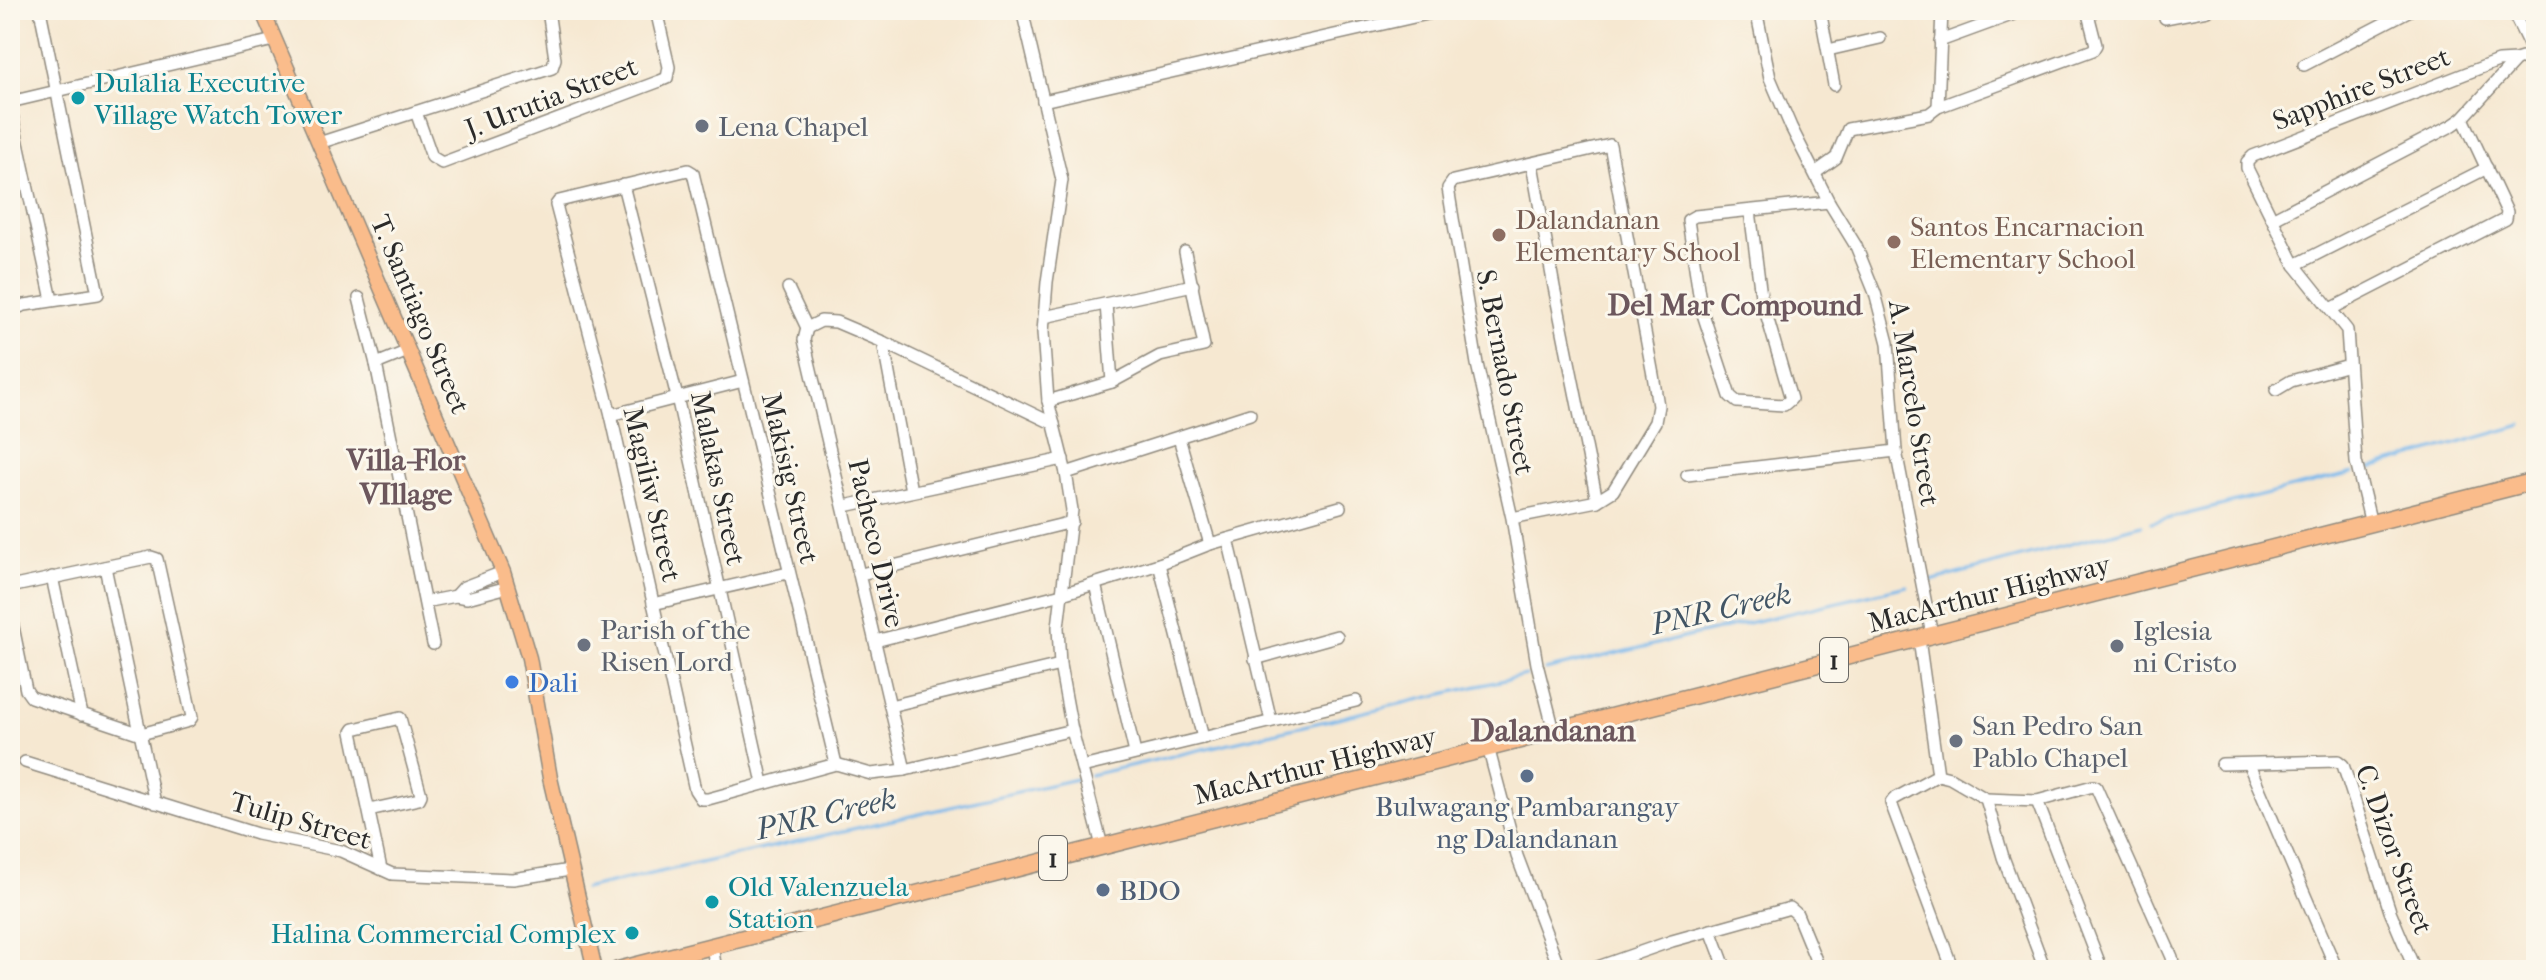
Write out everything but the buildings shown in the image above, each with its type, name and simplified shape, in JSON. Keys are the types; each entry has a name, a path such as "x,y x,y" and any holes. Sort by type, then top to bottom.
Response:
{"highway":[{"name":"MacArthur Highway","path":"618,970 2536,481"}],"main road":[{"name":"T. Santiago Street","path":"262,10 505,579 529,658 550,778 595,970"}],"street":[{"path":"10,310 98,294 40,10"},
{"path":"319,143 552,68 555,59 548,10"},
{"name":"J. Urutia Street","path":"416,112 432,157 442,163 660,81 667,78 669,67 656,10"},
{"path":"1022,10 1062,180 1044,317 1048,401 1066,473 1072,522 1058,627 1060,665 1072,730 1102,846"},
{"path":"1043,101 1445,10"},
{"name":"A. Marcelo Street","path":"1756,10 1770,78 1829,202 1856,246 1875,293 1888,343 1896,451 1925,637 1938,775"},
{"path":"1820,10 1834,85"},
{"path":"1938,107 1942,10"},
{"path":"1940,41 2025,10"},
{"path":"1815,173 1836,158 1848,129 1929,114 1938,107 2093,50 2096,45 2087,10"},
{"path":"2165,18 2207,10"},
{"path":"2304,65 2410,10"},
{"path":"2512,10 2533,49"},
{"path":"1828,50 1880,38"},
{"path":"52,300 10,104 274,40"},
{"name":"Sapphire Street","path":"2274,218 2247,168 2247,162 2253,156 2498,61 2516,60 2533,49"},
{"path":"2371,524 2356,462 2347,330 2304,280 2274,218 2463,118 2516,60"},
{"path":"2331,309 2506,219 2507,212 2463,118"},
{"name":"S. Bernado Street","path":"1554,731 1537,664 1512,518 1477,364 1448,188 1453,181 1610,145 1658,406 1655,422 1632,465 1613,491 1597,501"},
{"path":"1512,518 1597,501 1532,164"},
{"path":"2295,265 2487,168"},
{"name":"Makisig Street","path":"623,185 688,170 693,173 836,764"},
{"name":"Magiliw Street","path":"623,185 559,201 556,205 611,415 695,790 701,799 708,799 763,783"},
{"name":"Malakas Street","path":"623,185 677,397 763,783"},
{"path":"1750,211 1761,296 1791,399 1784,405 1737,402 1730,396 1701,308 1688,220 1695,216 1829,202"},
{"path":"1048,401 1112,382 1160,356 1204,346 1185,252"},
{"path":"1044,317 1193,285"},
{"path":"788,288 807,328 821,321 836,322 1054,424"},
{"path":"359,298 376,364 433,644"},
{"path":"1106,304 1112,382"},
{"name":"Pacheco Drive","path":"807,328 804,340 905,770"},
{"path":"883,342 911,491"},
{"path":"376,364 408,351"},
{"path":"2276,390 2291,381 2349,365"},
{"path":"611,415 743,381"},
{"path":"1066,473 1250,414"},
{"path":"1179,438 1210,544"},
{"path":"1687,475 1896,451"},
{"path":"845,506 1063,459"},
{"path":"875,641 1062,594 1159,564 1210,544 1340,507"},
{"path":"861,574 1072,522"},
{"path":"1228,539 1271,721"},
{"path":"10,587 151,557 157,559 192,717 189,721 141,734 31,697 26,690 10,612"},
{"path":"1159,564 1203,738"},
{"path":"105,567 155,803"},
{"path":"653,604 788,573"},
{"path":"52,577 82,715"},
{"path":"425,602 456,596 467,598 505,579"},
{"path":"1095,584 1135,753"},
{"path":"1255,659 1337,636"},
{"path":"890,706 1060,665"},
{"path":"1082,767 1356,701"},
{"path":"369,810 419,799 421,795 400,718 352,732 381,869"},
{"path":"763,783 836,764 871,774 905,770 1072,730"},
{"path":"1488,747 1517,856 1560,970"},
{"name":"C. Dizor Street","path":"2222,764 2338,761 2343,765 2390,911 2415,970"},
{"name":"Tulip Street","path":"25,762 272,838 341,851 398,875 530,878 570,870"},
{"path":"2249,765 2337,970"},
{"path":"1953,970 1891,803 1938,775 1950,778 1986,799 2037,801 2096,787 2172,957 2174,970"},
{"path":"1986,799 2045,970"},
{"path":"2037,801 2102,970"},
{"path":"1589,970 1790,908 1797,914 1820,970"},
{"path":"1711,930 1726,970"},
{"path":"712,946 716,970"},
{"path":"10,956 13,970"}],"waterway":[{"name":"PNR Creek","path":"2364,470 2522,425"},
{"name":"PNR Creek","path":"2151,523 2353,473"},
{"name":"PNR Creek","path":"1927,582 2142,525"},
{"name":"PNR Creek","path":"1545,670 1907,586"},
{"name":"PNR Creek","path":"1090,775 1526,675"},
{"name":"PNR Creek","path":"584,889 1076,779"}],"place":[{"name":"Dulalia Executive Village Watch Tower","path":"78,98"},
{"name":"Lena Chapel","path":"702,126"},
{"name":"Dalandanan Elementary School","path":"1499,235"},
{"name":"Santos Encarnacion Elementary School","path":"1894,242"},
{"name":"Parish of the Risen Lord","path":"584,645"},
{"name":"Iglesia ni Cristo","path":"2117,646"},
{"name":"Dali","path":"512,682"},
{"name":"San Pedro San Pablo Chapel","path":"1956,741"},
{"name":"Bulwagang Pambarangay ng Dalandanan","path":"1527,776"},
{"name":"BDO","path":"1103,890"},
{"name":"Old Valenzuela Station","path":"712,902"},
{"name":"Halina Commercial Complex","path":"632,933"}],"district":[{"name":"Del Mar Compound","path":"1735,305"},
{"name":"Villa-Flor VIllage","path":"406,477"},
{"name":"Dalandanan","path":"1553,730"}]}
